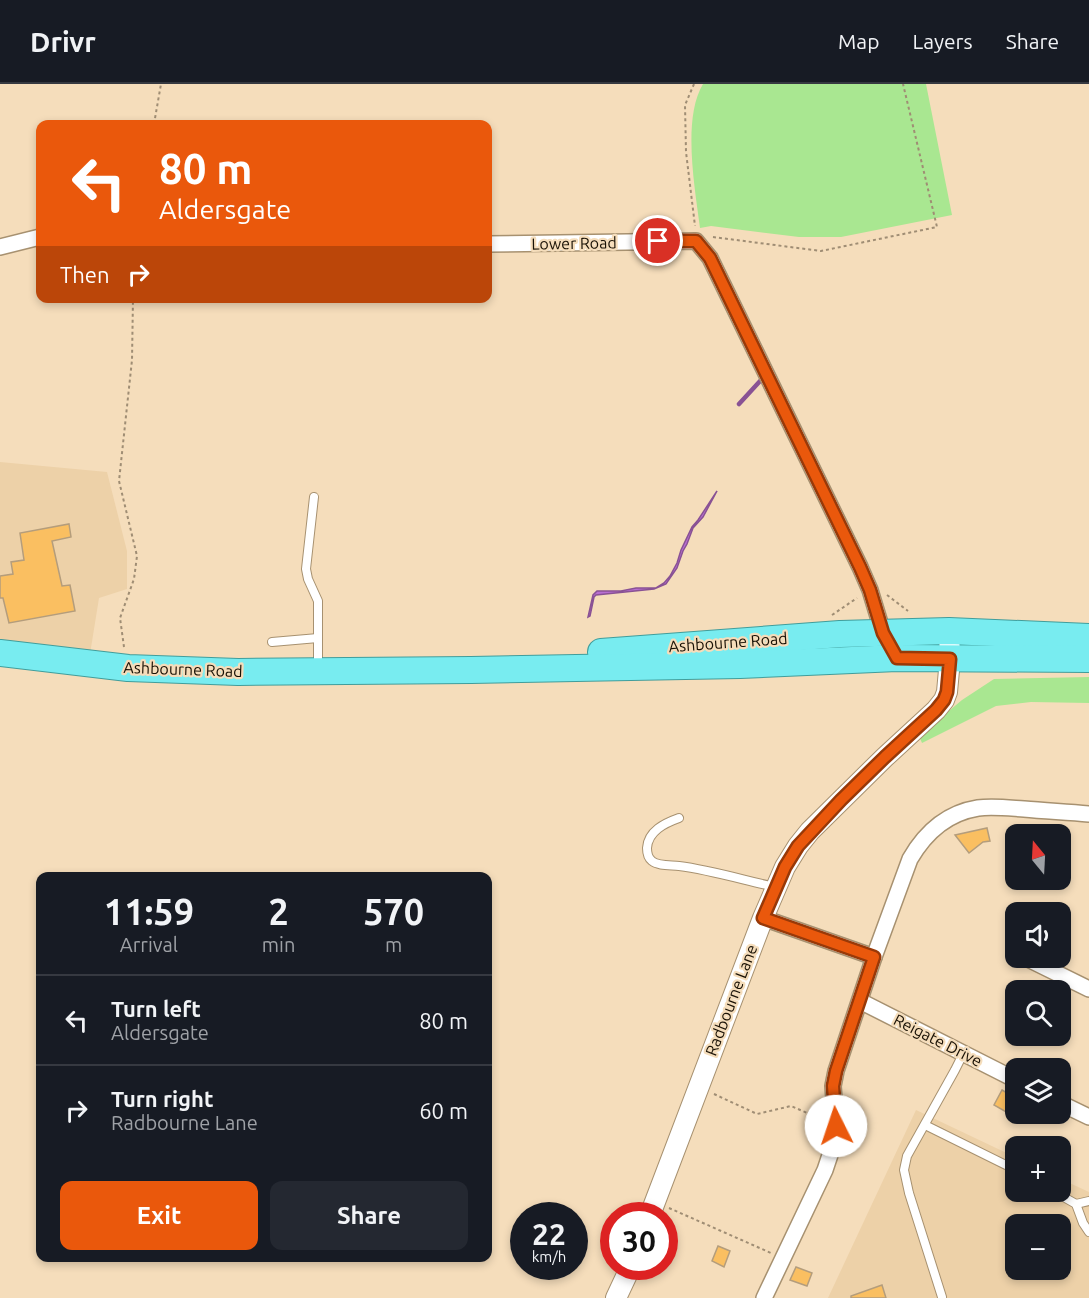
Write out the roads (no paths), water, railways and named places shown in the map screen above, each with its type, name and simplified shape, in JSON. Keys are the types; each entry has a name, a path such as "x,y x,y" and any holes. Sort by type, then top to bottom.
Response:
{"highway":[{"name":"Ashbourne Road","path":"368,670 800,636 949,631 1089,637"},
{"name":"Ashbourne Road","path":"0,652 128,668 238,672 728,666 897,658 1089,658"}],"street":[{"path":"0,247 36,238"},
{"name":"Lower Road","path":"492,244 696,241 710,258 860,567 870,590 883,633"},
{"name":"Radbourne Lane","path":"655,1202 775,887 790,856 810,831 944,700 947,692 950,659 949,631"},
{"path":"883,633 897,658"},
{"path":"764,1298 825,1170 833,1146 836,1126 833,1086 836,1071 874,957 917,845 942,821 961,812 979,808 1089,814"},
{"path":"763,918 874,957"},
{"path":"1046,968 1089,989"},
{"name":"Reigate Drive","path":"860,1001 1005,1074"},
{"path":"1071,1108 1089,1117"},
{"path":"616,1298 624,1280"}],"lane":[{"path":"314,497 306,569 318,601 318,671"},
{"path":"272,642 318,638"},
{"path":"679,818 658,828 651,836 647,853 654,862 697,868 775,887"},
{"path":"942,1297 909,1193 904,1170 907,1156 964,1052"},
{"path":"925,1125 1005,1165"},
{"path":"1071,1201 1076,1204 1089,1232"},
{"path":"1076,1204 1089,1201"}],"waterway":[{"path":"739,404 761,380"}]}
